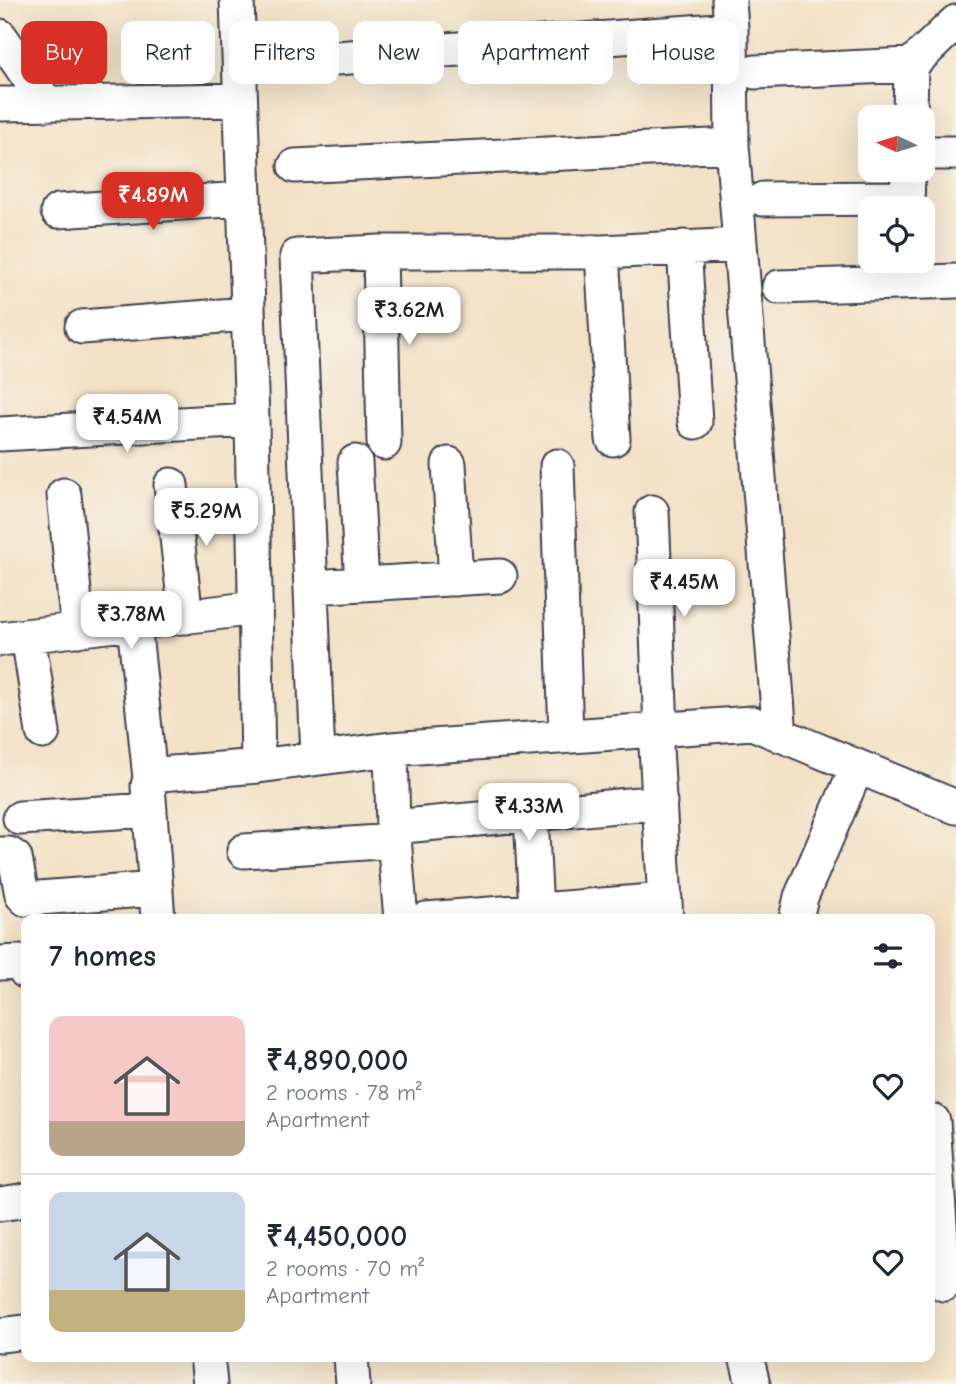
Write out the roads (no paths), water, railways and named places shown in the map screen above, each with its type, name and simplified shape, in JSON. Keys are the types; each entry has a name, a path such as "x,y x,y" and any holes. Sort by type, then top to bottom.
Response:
{"street":[{"path":"237,0 251,420 258,766"},
{"path":"339,57 730,15 732,145 780,735"},
{"path":"755,72 911,65 956,22"},
{"path":"0,36 47,104"},
{"path":"910,105 911,65"},
{"path":"0,104 239,100"},
{"path":"295,166 732,145"},
{"path":"935,153 956,153"},
{"path":"763,199 907,192"},
{"path":"58,211 243,199"},
{"path":"318,758 297,256 380,252 602,252 740,245"},
{"path":"684,247 695,422"},
{"path":"380,252 384,443"},
{"path":"602,252 613,439"},
{"path":"779,287 896,273"},
{"path":"910,273 956,281"},
{"path":"82,327 247,314"},
{"path":"0,434 251,420"},
{"path":"355,462 362,584"},
{"path":"449,464 456,579"},
{"path":"557,466 566,736"},
{"path":"171,485 186,617"},
{"path":"64,495 78,630"},
{"path":"487,914 536,910 666,909 660,802 652,512"},
{"path":"311,587 500,576"},
{"path":"43,732 14,638 256,608"},
{"path":"0,854 9,854 15,858 22,895 26,899 157,904 134,623"},
{"path":"150,794 160,774 258,766 391,749 752,723 956,807"},
{"path":"391,749 401,914"},
{"path":"797,914 801,897 858,767"},
{"path":"20,818 150,794"},
{"path":"244,851 660,802"},
{"path":"531,816 536,910"},
{"path":"0,963 21,964"},
{"path":"935,1154 943,1284"},
{"path":"0,1204 21,1201"},
{"path":"0,1335 21,1333"},
{"path":"208,1362 210,1384"},
{"path":"351,1362 353,1384"},
{"path":"748,1362 753,1384"}]}
